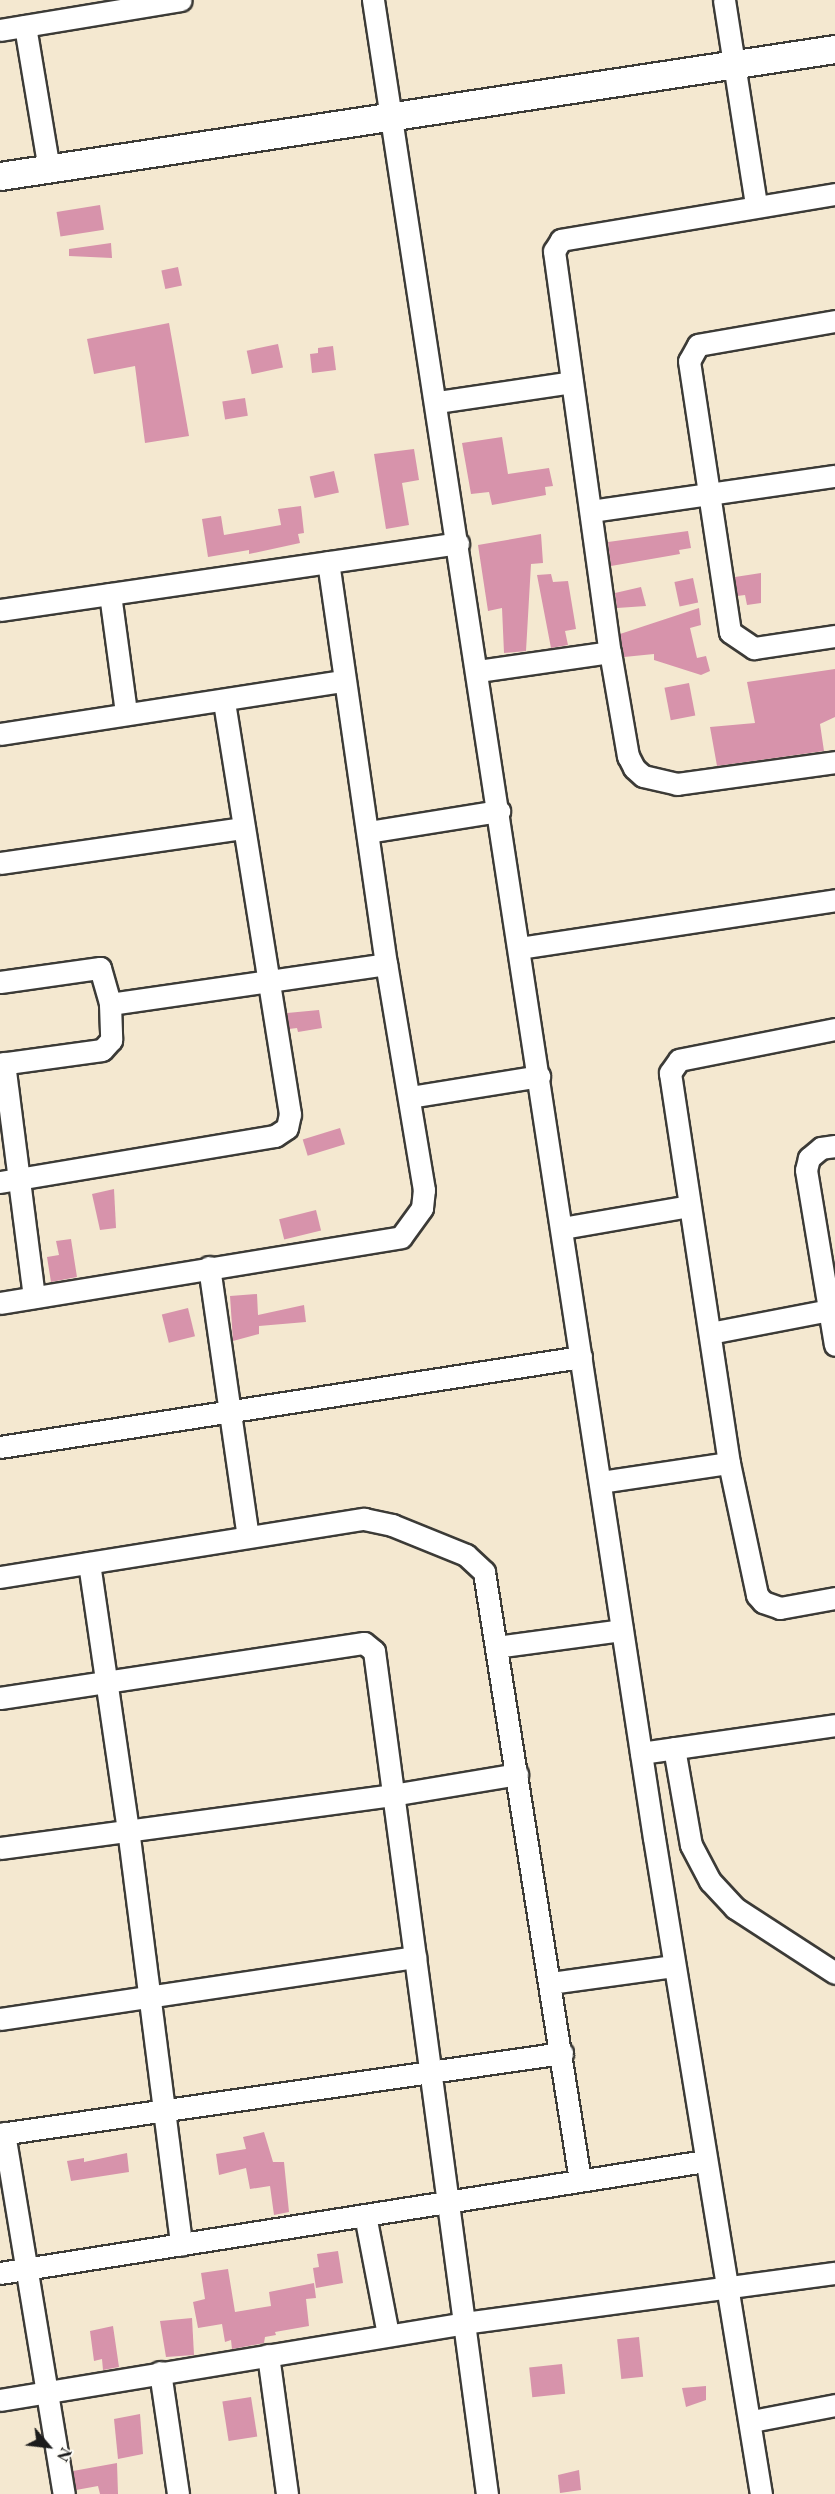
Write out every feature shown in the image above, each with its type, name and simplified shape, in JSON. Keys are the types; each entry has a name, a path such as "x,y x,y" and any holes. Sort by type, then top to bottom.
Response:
{"street":[{"path":"0,30 181,0"},
{"path":"373,0 437,402 674,1966 705,2161 752,2421 761,2494"},
{"path":"724,0 756,205"},
{"path":"25,27 49,169"},
{"path":"0,176 835,49"},
{"path":"835,194 756,205 561,240 556,245 572,382 610,652 628,756 643,776 677,784 835,762"},
{"path":"835,321 698,345 691,352 689,361 730,632 754,648 835,636"},
{"path":"437,402 572,382"},
{"path":"591,511 835,476"},
{"path":"0,610 458,543"},
{"path":"0,1302 401,1237 422,1209 424,1191 386,964 328,562"},
{"path":"110,594 126,713"},
{"path":"478,671 610,652"},
{"path":"0,734 126,713 224,702 344,681"},
{"path":"9,1180 275,1136 287,1128 290,1114 224,702"},
{"path":"368,832 499,811"},
{"path":"0,863 243,828"},
{"path":"519,948 835,900"},
{"path":"110,1004 386,964"},
{"path":"0,981 94,967 104,973 110,1004 111,1040 102,1050 2,1064 9,1180 34,1297"},
{"path":"835,1029 679,1060 670,1073 729,1463 757,1595 763,1602 780,1608 835,1598"},
{"path":"410,1097 539,1076"},
{"path":"835,1146 821,1148 809,1158 806,1170 832,1310 835,1345"},
{"path":"562,1228 689,1206"},
{"path":"209,1268 232,1411 248,1536"},
{"path":"710,1333 832,1310"},
{"path":"0,1446 581,1357"},
{"path":"600,1482 729,1463"},
{"path":"0,1576 364,1519 392,1526 466,1555 484,1572 551,1983 580,2180"},
{"path":"89,1563 128,1829 181,2245"},
{"path":"496,1647 622,1630"},
{"path":"0,1698 106,1681 370,1646 374,1651 428,2074 448,2202 487,2494"},
{"path":"641,1753 835,1725"},
{"path":"674,1748 691,1845 710,1881 735,1908 835,1973"},
{"path":"0,1848 392,1795 517,1774"},
{"path":"0,2019 149,2000 414,1956"},
{"path":"551,1983 674,1966"},
{"path":"64,2494 27,2267 2,2134 562,2053"},
{"path":"0,2272 705,2161"},
{"path":"365,2215 388,2335"},
{"path":"0,2400 464,2323 835,2273"},
{"path":"268,2355 287,2494"},
{"path":"160,2372 178,2494"},
{"path":"752,2421 835,2405"}],"building":[{"path":"100,205 104,230 60,237 57,212"},
{"path":"111,243 112,258 69,256 69,249"},
{"path":"178,267 182,286 165,289 161,271"},
{"path":"169,323 189,436 145,443 135,366 94,374 87,339"},
{"path":"278,344 283,367 252,374 247,351"},
{"path":"333,346 336,370 312,373 310,354 318,353 318,348"},
{"path":"245,398 248,416 225,419 222,402"},
{"path":"502,437 508,474 549,468 553,486 545,487 546,495 492,505 489,492 471,494 462,443"},
{"path":"414,449 419,480 402,483 409,525 386,529 374,454"},
{"path":"334,471 339,492 315,498 310,477"},
{"path":"301,506 304,533 298,534 300,543 249,554 249,550 208,557 202,519 221,516 224,535 281,525 278,509"},
{"path":"688,531 691,548 679,550 680,554 611,566 608,542"},
{"path":"541,534 543,563 531,564 526,651 504,653 502,608 488,611 478,545"},
{"path":"761,573 761,603 747,605 745,595 737,596 735,577"},
{"path":"551,574 553,582 568,581 576,629 565,631 568,645 551,648 537,575"},
{"path":"693,578 698,602 680,606 674,582"},
{"path":"641,587 646,606 617,608 615,593"},
{"path":"699,608 701,625 690,628 697,658 706,656 710,671 701,675 654,660 654,654 624,657 620,634"},
{"path":"835,669 835,717 820,724 824,751 717,766 710,727 755,723 747,682"},
{"path":"689,683 695,715 671,720 664,688"},
{"path":"319,1010 322,1028 298,1032 297,1028 289,1029 287,1013"},
{"path":"340,1128 345,1144 308,1156 303,1139"},
{"path":"114,1189 116,1228 100,1230 92,1194"},
{"path":"316,1210 321,1230 284,1240 279,1219"},
{"path":"71,1239 77,1277 51,1282 47,1257 59,1255 56,1241"},
{"path":"257,1294 258,1315 304,1305 306,1322 259,1326 259,1334 233,1341 230,1296"},
{"path":"188,1308 195,1336 169,1343 162,1315"},
{"path":"264,2132 273,2162 284,2162 289,2212 274,2215 270,2186 250,2189 246,2168 219,2175 216,2154 246,2149 243,2137"},
{"path":"127,2153 129,2172 71,2181 67,2161 84,2158 84,2162"},
{"path":"338,2251 343,2283 316,2288 313,2268 319,2267 317,2254"},
{"path":"228,2269 235,2312 271,2306 269,2292 314,2283 316,2298 306,2299 309,2326 275,2332 276,2335 265,2337 264,2343 232,2349 231,2340 225,2342 222,2324 198,2328 193,2302 205,2299 201,2273"},
{"path":"192,2318 194,2355 166,2357 160,2321"},
{"path":"113,2326 119,2367 103,2370 102,2359 94,2361 90,2331"},
{"path":"639,2337 643,2377 621,2379 617,2339"},
{"path":"562,2364 565,2394 532,2397 529,2367"},
{"path":"706,2386 706,2400 686,2407 682,2388"},
{"path":"251,2397 257,2437 229,2441 222,2402"},
{"path":"140,2414 143,2454 118,2459 114,2419"},
{"path":"117,2463 118,2494 100,2494 98,2486 76,2490 73,2471"},
{"path":"579,2470 581,2490 560,2493 558,2475"}]}
